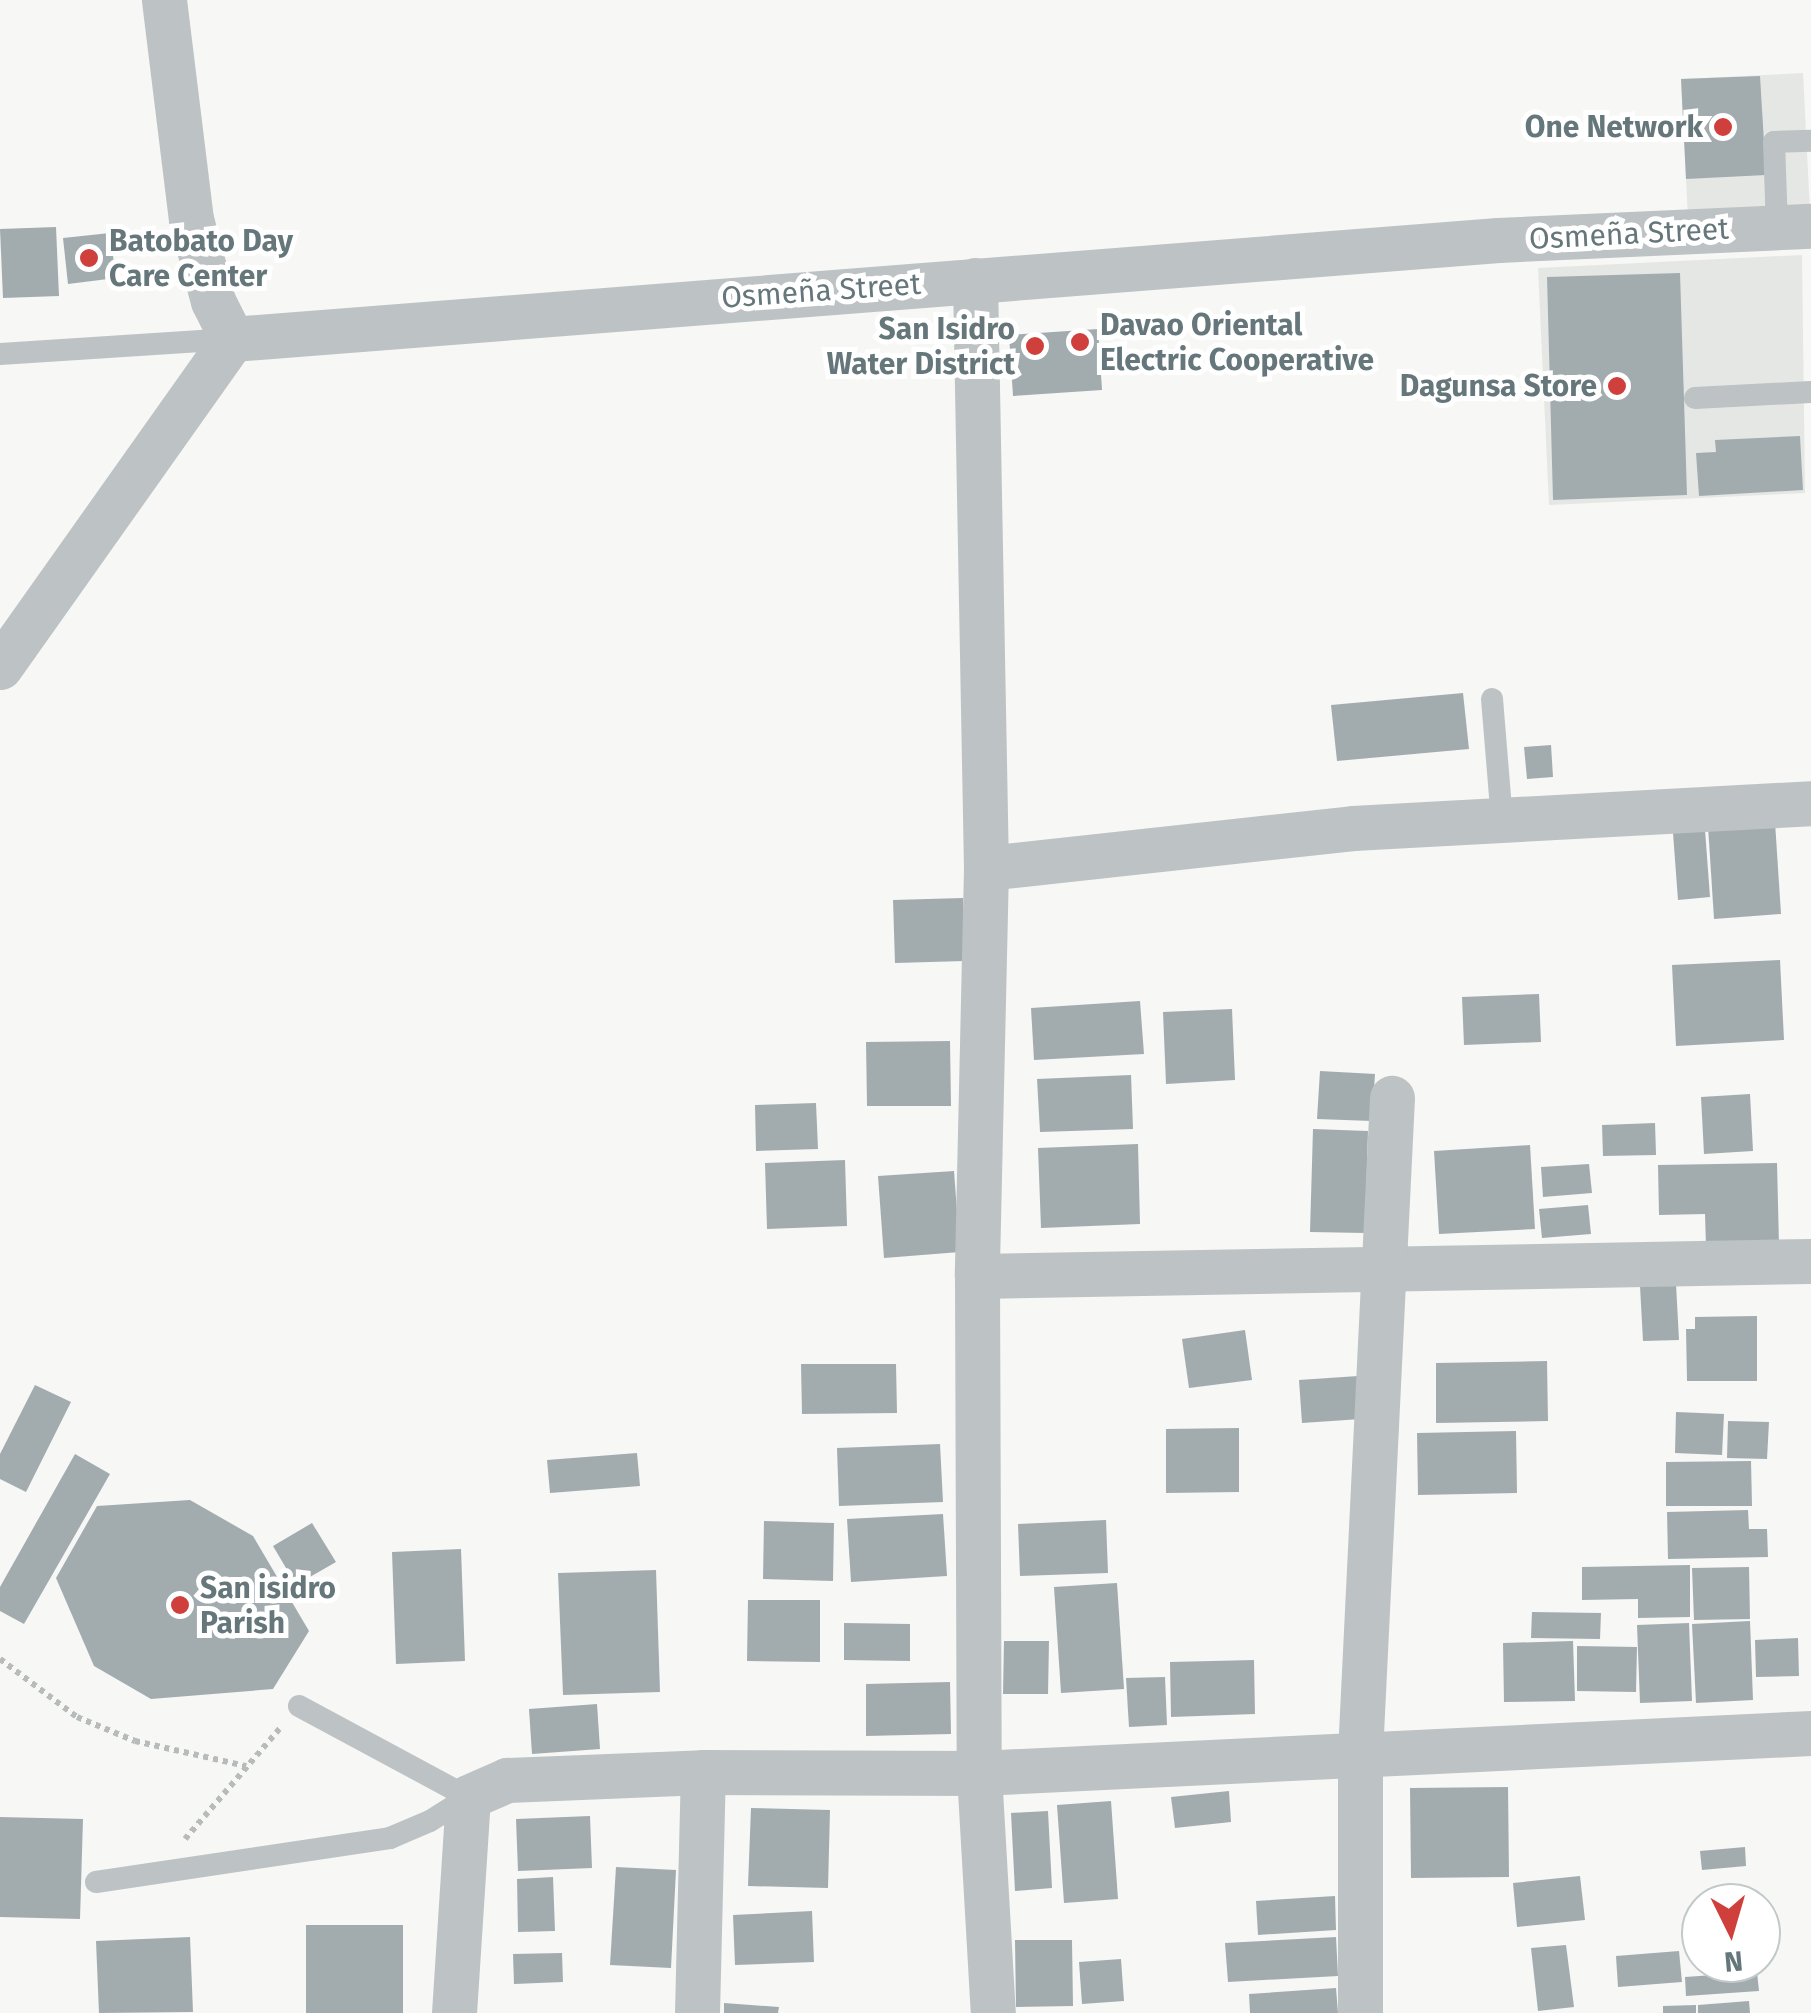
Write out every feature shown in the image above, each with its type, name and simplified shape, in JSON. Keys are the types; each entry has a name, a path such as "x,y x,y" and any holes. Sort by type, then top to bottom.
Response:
{"street":[{"path":"0,667 232,338 212,301 192,218 164,0"},
{"name":"Osmeña Street","path":"232,338 1498,240 1794,227"},
{"path":"976,280 986,868 977,1276 979,1774 992,2013"},
{"path":"986,868 1354,828 1811,803"},
{"path":"1360,2013 1360,1754 1392,1098"},
{"path":"977,1276 1384,1272 1811,1261"},
{"path":"454,2013 468,1797 491,1784 527,1776 703,1772 979,1774 1811,1733"},
{"path":"697,2013 703,1772"}],"lane":[{"path":"1794,227 1774,142 1811,141"},
{"path":"0,354 232,338"},
{"path":"1695,398 1811,392"},
{"path":"1492,699 1502,820"},
{"path":"96,1882 390,1838 430,1821 468,1797 299,1706"}],"path":[{"path":"0,1659 77,1718 134,1741 246,1766"},
{"path":"172,1872 186,1835 299,1706"}],"shaded area":[{"path":"1803,73 1810,212 1688,218 1681,79"},
{"path":"1802,255 1805,493 1549,505 1538,268"}],"building":[{"name":"One Network","path":"1760,76 1766,175 1686,179 1681,79"},
{"path":"56,227 59,296 3,298 0,229"},
{"name":"Batobato Day Care Center","path":"110,233 116,278 68,284 63,238"},
{"name":"Dagunsa Store","path":"1680,273 1687,495 1553,500 1547,277"},
{"path":"1098,329 1102,390 1013,396 1009,335"},
{"path":"1800,436 1803,490 1699,496 1696,453 1716,452 1715,440"},
{"path":"1463,693 1469,749 1337,761 1331,705"},
{"path":"1551,745 1553,777 1527,779 1524,747"},
{"path":"1775,822 1781,914 1714,919 1708,826"},
{"path":"1705,830 1710,897 1678,900 1673,833"},
{"path":"963,898 965,961 895,963 893,900"},
{"path":"1780,960 1784,1040 1676,1046 1672,965"},
{"path":"1539,994 1541,1042 1464,1045 1462,997"},
{"path":"1140,1001 1144,1054 1034,1060 1031,1008"},
{"path":"1232,1009 1235,1080 1166,1084 1163,1012"},
{"path":"950,1041 951,1106 867,1106 866,1042"},
{"path":"1320,1071 1375,1074 1372,1121 1317,1119"},
{"path":"1131,1075 1133,1129 1040,1132 1037,1079"},
{"path":"1750,1094 1753,1151 1704,1154 1701,1097"},
{"path":"816,1103 818,1149 756,1151 755,1105"},
{"path":"1655,1123 1656,1155 1603,1156 1602,1125"},
{"path":"1313,1129 1368,1131 1365,1233 1310,1232"},
{"path":"1138,1144 1140,1224 1041,1228 1038,1148"},
{"path":"1530,1145 1535,1229 1439,1234 1434,1151"},
{"path":"845,1160 847,1226 767,1229 765,1163"},
{"path":"1777,1163 1779,1245 1706,1247 1705,1214 1659,1215 1658,1165"},
{"path":"1589,1164 1592,1193 1543,1197 1541,1167"},
{"path":"954,1171 960,1252 884,1258 878,1176"},
{"path":"1588,1205 1591,1234 1542,1238 1539,1209"},
{"path":"1676,1284 1679,1340 1643,1341 1640,1286"},
{"path":"1757,1316 1757,1381 1687,1381 1686,1329 1695,1329 1695,1317"},
{"path":"1245,1330 1252,1380 1189,1388 1182,1339"},
{"path":"1547,1361 1548,1421 1436,1423 1436,1363"},
{"path":"801,1364 896,1364 897,1413 802,1414"},
{"path":"1358,1376 1361,1419 1302,1423 1299,1380"},
{"path":"35,1385 71,1402 26,1492 0,1479 0,1454"},
{"path":"1676,1412 1724,1414 1722,1455 1675,1453"},
{"path":"1728,1421 1769,1422 1767,1459 1727,1458"},
{"path":"1239,1428 1239,1492 1166,1493 1166,1429"},
{"path":"1516,1431 1517,1493 1418,1495 1417,1433"},
{"path":"940,1444 943,1502 839,1506 837,1448"},
{"path":"637,1453 640,1486 550,1493 547,1460"},
{"path":"75,1454 110,1474 24,1624 0,1611 0,1587"},
{"path":"1751,1461 1752,1506 1666,1506 1666,1462"},
{"name":"San isidro Parish","path":"190,1500 253,1536 309,1631 273,1689 151,1699 94,1666 56,1578 97,1506"},
{"path":"1748,1510 1749,1529 1767,1529 1768,1557 1668,1559 1667,1512"},
{"path":"943,1514 947,1576 851,1582 847,1519"},
{"path":"1106,1520 1108,1573 1020,1576 1018,1524"},
{"path":"764,1521 834,1523 833,1581 763,1579"},
{"path":"312,1523 336,1562 296,1585 273,1546"},
{"path":"461,1549 465,1661 396,1664 392,1552"},
{"path":"1690,1565 1690,1617 1638,1618 1638,1599 1582,1600 1582,1567"},
{"path":"1749,1567 1750,1619 1694,1620 1692,1568"},
{"path":"656,1570 660,1692 563,1695 558,1573"},
{"path":"1117,1583 1124,1689 1061,1693 1054,1587"},
{"path":"748,1600 820,1600 820,1662 747,1661"},
{"path":"1532,1612 1601,1613 1600,1639 1531,1638"},
{"path":"1750,1621 1753,1700 1696,1703 1692,1624"},
{"path":"844,1623 910,1624 910,1661 844,1660"},
{"path":"1689,1623 1692,1701 1640,1703 1637,1625"},
{"path":"1798,1638 1799,1676 1756,1677 1755,1640"},
{"path":"1004,1641 1049,1641 1048,1694 1003,1694"},
{"path":"1573,1641 1575,1701 1504,1702 1503,1643"},
{"path":"1577,1646 1637,1647 1636,1692 1577,1691"},
{"path":"1254,1660 1255,1714 1171,1717 1170,1662"},
{"path":"1165,1677 1167,1725 1129,1727 1126,1678"},
{"path":"950,1682 951,1734 866,1736 866,1684"},
{"path":"597,1704 600,1749 532,1754 529,1709"},
{"path":"1508,1787 1509,1877 1411,1878 1410,1788"},
{"path":"1229,1791 1231,1822 1175,1828 1171,1797"},
{"path":"1111,1801 1118,1899 1064,1903 1057,1805"},
{"path":"751,1808 830,1810 828,1888 748,1886"},
{"path":"1048,1811 1052,1888 1015,1891 1011,1813"},
{"path":"590,1816 592,1868 518,1871 516,1819"},
{"path":"0,1817 83,1819 80,1919 0,1917"},
{"path":"1745,1847 1746,1866 1702,1870 1700,1851"},
{"path":"616,1867 676,1870 671,1968 610,1965"},
{"path":"1580,1876 1585,1920 1517,1927 1513,1883"},
{"path":"553,1877 555,1931 518,1932 517,1879"},
{"path":"1335,1896 1336,1930 1258,1935 1256,1901"},
{"path":"812,1911 814,1962 735,1965 733,1915"},
{"path":"306,1925 403,1925 403,2013 306,2013"},
{"path":"190,1937 193,2012 99,2013 96,1941"},
{"path":"1336,1937 1338,1976 1228,1982 1225,1943"},
{"path":"1015,1940 1072,1940 1073,2006 1016,2007"},
{"path":"1566,1945 1574,2007 1538,2011 1531,1948"},
{"path":"1679,1951 1681,1982 1618,1987 1616,1956"},
{"path":"562,1953 563,1982 514,1984 513,1954"},
{"path":"1121,1959 1124,2001 1082,2004 1079,1962"},
{"path":"1685,1983 1758,1983 1759,1991 1686,1996"},
{"path":"1336,1988 1338,2013 1250,2013 1249,1994"},
{"path":"1749,2001 1750,2013 1698,2013 1698,2005"},
{"path":"724,2003 779,2007 778,2013 724,2013"},
{"path":"1696,2005 1696,2013 1663,2013 1663,2006"}],"place":[{"name":"One Network","path":"1723,127"},
{"name":"Batobato Day Care Center","path":"89,258"},
{"name":"Davao Oriental Electric Cooperative","path":"1080,342"},
{"name":"San Isidro Water District","path":"1035,346"},
{"name":"Dagunsa Store","path":"1617,386"},
{"name":"San isidro Parish","path":"180,1605"}]}
